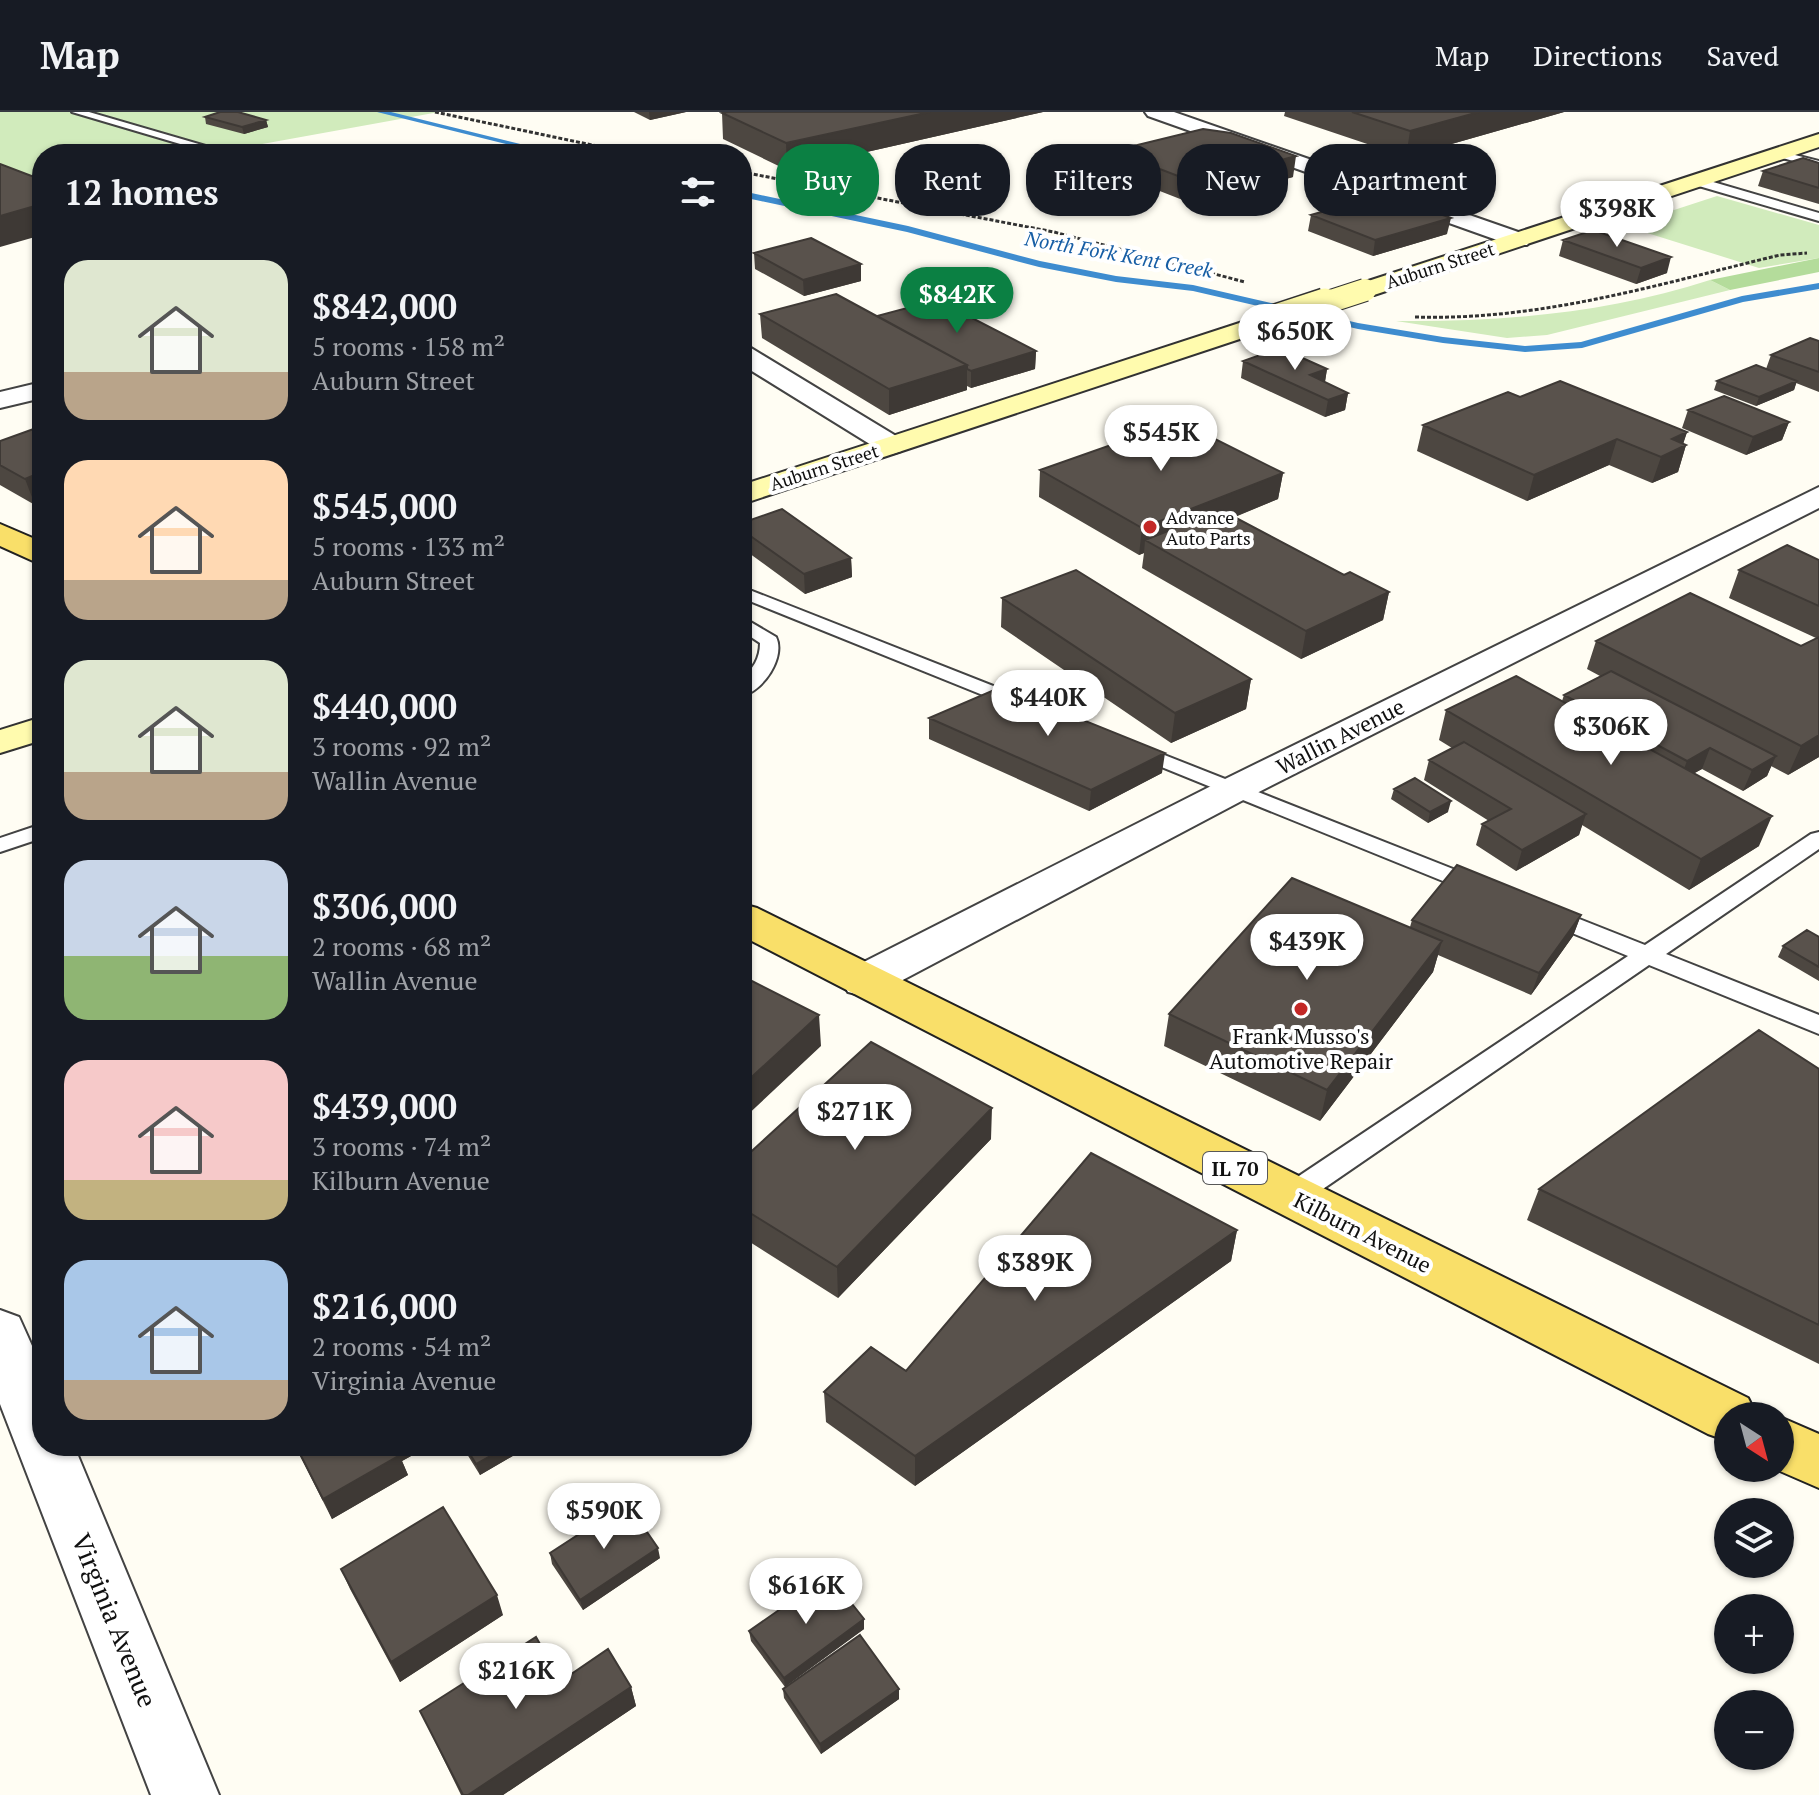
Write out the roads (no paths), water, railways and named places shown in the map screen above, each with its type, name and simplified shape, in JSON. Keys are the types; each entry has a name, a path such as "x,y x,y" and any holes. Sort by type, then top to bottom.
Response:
{"main road":[{"name":"Auburn Street","path":"752,492 1818,142"},
{"path":"0,534 32,547"},
{"path":"0,742 32,731"},
{"name":"Kilburn Avenue","path":"752,923 1714,1409"},
{"path":"1794,1450 1819,1462"}],"street":[{"path":"1170,114 1519,240"},
{"path":"752,360 891,445"},
{"path":"0,400 32,392"},
{"name":"Wallin Avenue","path":"864,981 1235,789 1819,496"},
{"path":"0,1333 32,1412"},
{"name":"Virginia Avenue","path":"49,1456 185,1795"}],"lane":[{"path":"77,112 191,144"},
{"path":"1779,154 1819,165"},
{"path":"1696,181 1819,217"},
{"path":"752,596 1042,712"},
{"path":"752,630 769,641 771,652 752,679"},
{"path":"1116,742 1499,895"},
{"path":"1,845 32,834"},
{"path":"1291,1196 1819,839"},
{"path":"1528,907 1819,1025"}],"waterway":[{"name":"North Fork Kent Creek","path":"381,112 515,144"},
{"name":"North Fork Kent Creek","path":"752,196 908,229 1039,264 1116,279 1193,288 1358,326 1525,349 1582,345 1742,299 1819,286"}],"place":[{"name":"Advance Auto Parts","path":"1150,527"},
{"name":"Frank Musso's Automotive Repair","path":"1301,1009"}]}
